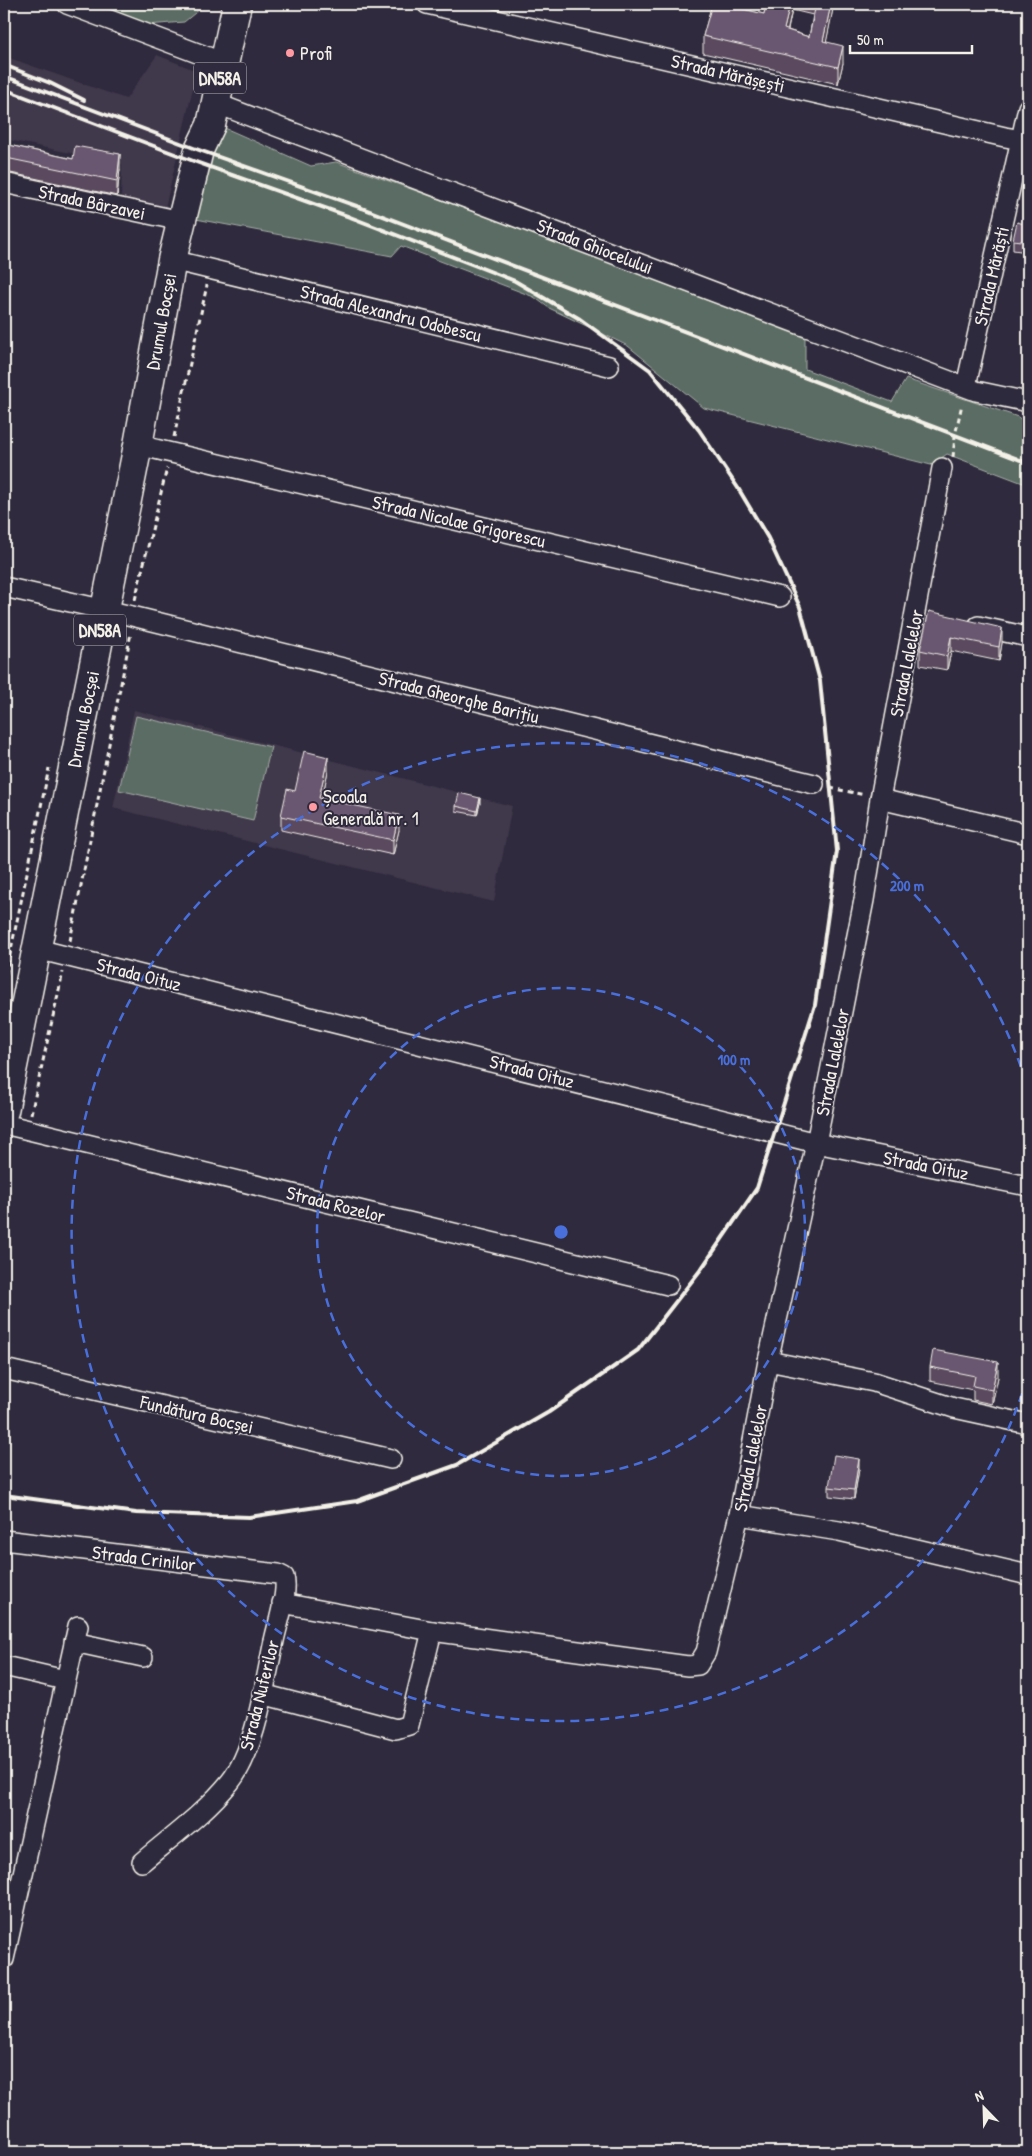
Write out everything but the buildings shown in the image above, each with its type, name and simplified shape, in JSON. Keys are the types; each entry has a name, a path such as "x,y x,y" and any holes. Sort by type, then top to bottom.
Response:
{"main road":[{"name":"DN58A","path":"215,103 237,4"},
{"name":"Drumul Bocșei","path":"4,1111 138,445 172,260 199,150 211,125 215,103"}],"street":[{"path":"67,4 224,63"},
{"name":"Strada Mărășești","path":"427,4 1025,140"},
{"name":"Strada Ghiocelului","path":"215,103 971,388 1028,402"},
{"name":"Strada Mărăști","path":"971,388 1025,140 1028,108"},
{"name":"Strada Bârzavei","path":"4,183 181,221"},
{"name":"Strada Alexandru Odobescu","path":"172,260 609,366"},
{"name":"Strada Nicolae Grigorescu","path":"138,445 780,597"},
{"name":"Strada Lalelelor","path":"432,1631 688,1666 698,1665 706,1652 739,1515 768,1361 816,1143 864,900 880,799 942,468"},
{"name":"Strada Gheorghe Barițiu","path":"4,587 105,609 814,784"},
{"path":"916,611 934,616"},
{"path":"963,622 1028,637"},
{"path":"880,799 1028,834"},
{"name":"Strada Oituz","path":"37,949 816,1143 1028,1186"},
{"name":"Strada Rozelor","path":"4,1124 668,1285"},
{"path":"768,1361 874,1382 954,1408 1028,1424"},
{"name":"Fundătura Bocșei","path":"4,1369 391,1459"},
{"path":"739,1515 839,1531 1028,1575"},
{"name":"Strada Crinilor","path":"4,1540 278,1574 284,1577"},
{"name":"Strada Nuferilor","path":"142,1862 209,1804 231,1781 247,1752 282,1603 286,1583 284,1577"},
{"path":"262,1694 396,1729 409,1725 432,1631 282,1603"},
{"path":"4,1958 76,1634 143,1657"},
{"path":"4,1666 65,1680"}],"path":[{"path":"173,440 210,269"},
{"path":"942,468 953,470 955,436 971,388"},
{"path":"134,602 167,464"},
{"path":"27,1129 67,957 131,633"},
{"path":"4,983 51,759"},
{"path":"814,784 880,799"}],"shaded area":[{"path":"157,55 197,71 165,208 121,199 122,164 4,139 4,56 126,99"},
{"name":"Școala Generală nr. 1","path":"134,710 512,806 494,902 113,808"}],"green space":[{"path":"91,4 206,4 184,22 147,25"},
{"path":"218,125 311,166 336,162 508,224 805,338 805,369 892,402 906,379 1018,417 1028,425 1028,485 947,454 931,465 704,408 628,346 549,308 534,297 401,246 392,256 196,219"},
{"path":"136,716 271,747 253,821 119,790"}],"railway":[{"path":"4,65 50,83 84,100"},
{"path":"4,76 199,150 362,208 1028,463"},
{"path":"4,89 196,162 350,217 515,281 580,319 650,370 699,430 738,488 768,538 800,607 820,681 837,851 815,1005 757,1188 702,1268 638,1350 549,1412 457,1465 357,1501 249,1517 136,1513 4,1495"}],"place":[{"name":"Profi","path":"290,53"},
{"name":"Școala Generală nr. 1","path":"313,807"}]}
